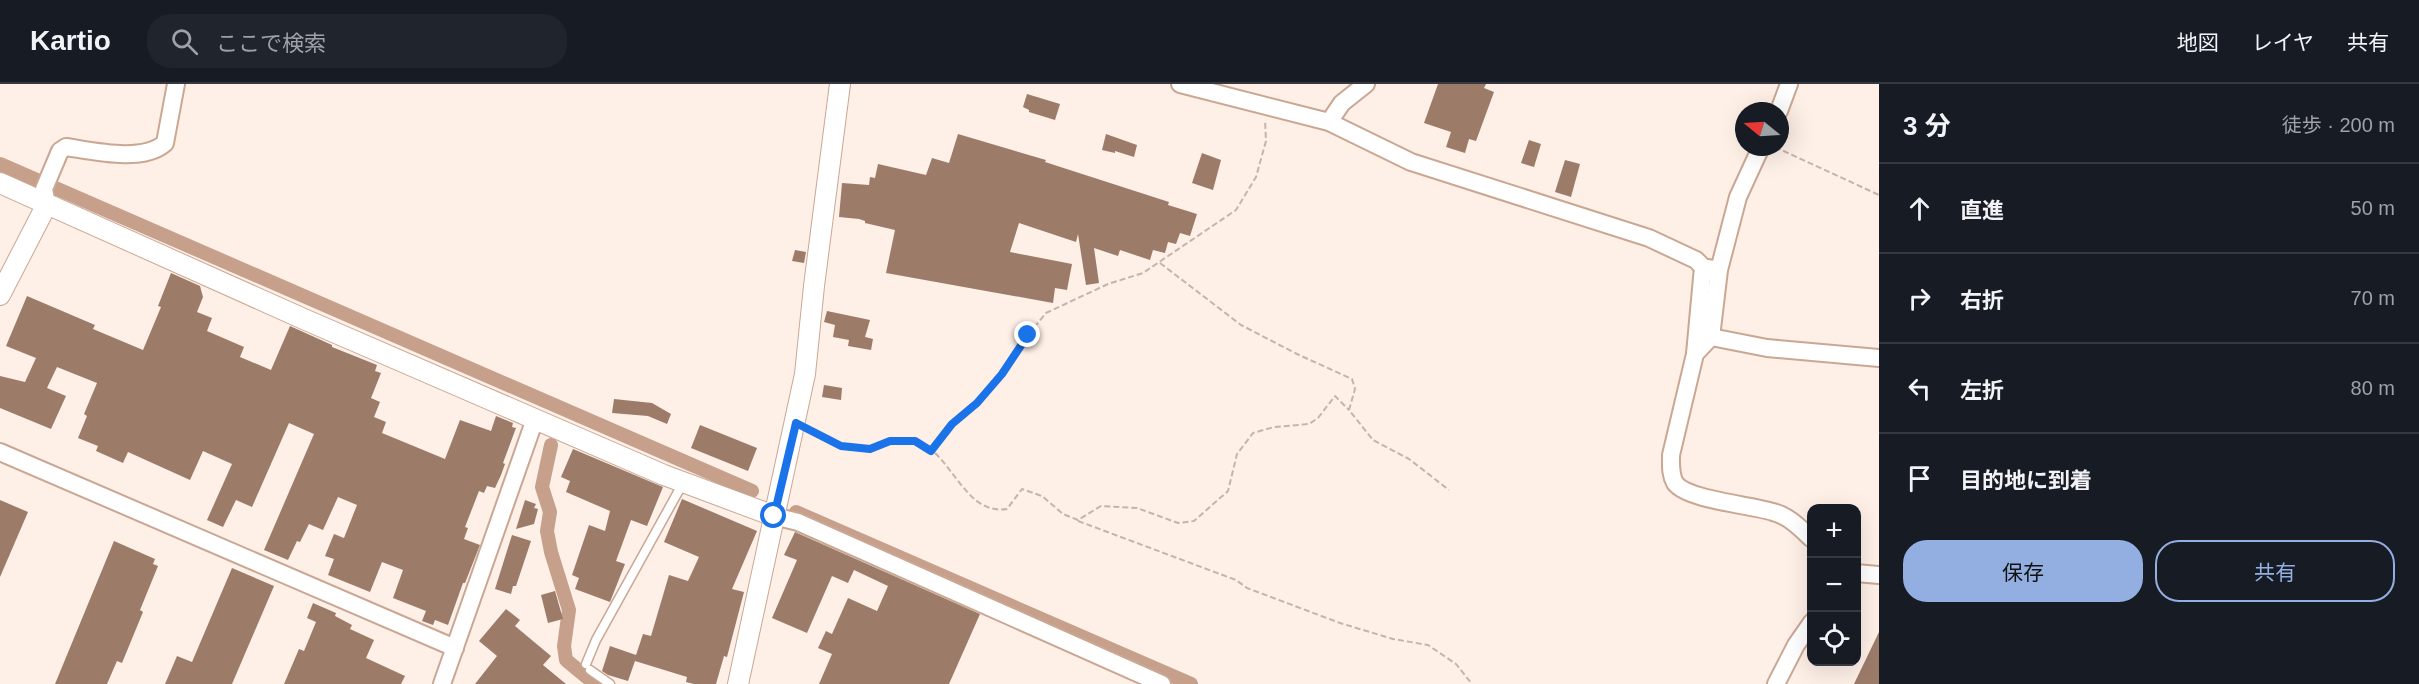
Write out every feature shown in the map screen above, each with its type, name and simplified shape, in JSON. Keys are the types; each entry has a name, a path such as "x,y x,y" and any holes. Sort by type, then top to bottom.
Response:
{"street":[{"path":"0,295 45,197 60,151 66,147 124,154 159,148 165,143 176,84"},
{"path":"738,684 805,374 840,84"},
{"path":"1180,84 1329,122 1411,162 1649,238 1711,269"},
{"path":"1329,122 1342,104 1366,84"},
{"path":"1782,102 1789,84"},
{"path":"1757,156 1737,197 1711,269 1695,354 1671,455 1671,470 1675,483 1688,493 1774,512 1789,518 1807,534"},
{"path":"0,183 45,197 306,320 683,483 774,516 798,522 1162,684"},
{"path":"1695,354 1711,337 1711,269"},
{"path":"1711,337 1767,348 1879,358"},
{"path":"442,684 535,419"},
{"path":"0,452 455,648"},
{"path":"1861,573 1879,575"},
{"path":"1776,684 1807,629"}],"lane":[{"path":"610,684 588,667 596,640 683,483"}],"path":[{"path":"931,451 952,424 977,403 1002,374 1046,313 1108,284 1143,273 1236,210 1250,190 1266,141 1265,104"},
{"path":"1789,153 1879,195"},
{"path":"1160,263 1241,325 1299,356 1352,379 1355,389 1349,410"},
{"path":"1078,520 1101,506 1137,508 1178,523 1194,521 1228,491 1237,454 1253,433 1274,427 1309,424 1318,418 1335,396 1373,440 1409,459 1449,490"},
{"path":"796,423 841,446 870,449 890,441 915,441 931,451 981,505 995,511 1008,509 1022,489 1042,496 1063,514 1236,580 1247,588 1340,623 1393,639 1428,645 1456,664 1472,684"}],"building":[{"path":"1438,84 1486,84 1484,88 1494,92 1476,141 1469,139 1465,153 1446,147 1451,132 1424,123"},
{"path":"1027,94 1060,104 1055,120 1029,112 1023,107"},
{"path":"958,134 1046,160 1045,162 1169,202 1168,205 1197,214 1190,236 1180,233 1176,244 1168,242 1165,253 1153,250 1150,260 1120,250 1118,256 1094,248 1099,283 1086,285 1078,234 1076,242 1019,223 1010,252 1072,264 1067,290 1055,288 1053,303 886,273 895,230 865,223 859,219 839,217 842,183 869,185 870,177 875,178 878,164 926,175 932,158 949,163"},
{"path":"1106,134 1137,145 1134,157 1115,151 1115,153 1102,150"},
{"path":"1529,140 1541,144 1534,167 1521,163"},
{"path":"1202,153 1221,160 1213,190 1192,183"},
{"path":"1565,160 1580,164 1571,197 1555,192"},
{"path":"795,250 806,252 804,263 792,261"},
{"path":"171,273 200,286 203,297 197,312 212,318 207,331 244,347 240,357 271,370 290,326 332,347 377,365 375,371 381,373 371,398 380,402 374,417 386,422 382,433 445,459 460,420 491,431 496,416 513,423 512,427 516,428 495,488 487,486 484,493 479,491 465,527 468,528 464,539 480,545 448,625 435,620 433,625 422,621 426,611 393,598 403,570 382,562 370,592 328,575 334,559 325,556 334,534 344,538 357,505 338,497 323,530 309,524 288,560 264,550 314,434 289,423 252,507 236,500 223,527 207,520 232,464 203,451 190,480 128,452 123,463 96,451 98,446 78,438 87,416 84,414 97,383 57,367 47,388 66,396 51,429 0,408 0,376 25,382 36,358 6,346 27,296 95,325 93,329 143,350 161,307 158,306"},
{"path":"827,311 870,320 865,337 873,339 871,350 848,346 849,340 833,337 835,325 824,322"},
{"path":"824,385 842,388 841,400 822,397"},
{"path":"614,399 652,403 671,414 667,424 648,416 612,413"},
{"path":"700,425 757,448 748,471 691,448"},
{"path":"573,449 663,487 647,526 631,520 616,561 625,564 610,602 575,589 579,578 572,575 589,525 605,531 610,511 566,492 570,481 561,477"},
{"path":"682,499 757,531 732,589 744,592 727,657 724,656 716,684 686,682 687,677 635,661 628,681 608,675 602,671 610,646 636,655 643,634 651,636 669,575 688,581 699,557 664,542"},
{"path":"0,500 28,512 0,577"},
{"path":"525,500 536,504 534,508 538,509 534,524 516,529"},
{"path":"795,532 980,614 949,684 819,684 832,654 818,648 826,631 832,634 848,598 877,611 888,586 854,570 848,583 832,576 807,633 772,618 797,560 784,555"},
{"path":"512,535 531,541 516,586 513,586 511,594 495,589"},
{"path":"114,541 155,559 153,564 158,566 140,610 143,612 122,663 117,661 107,684 55,684"},
{"path":"232,568 274,586 232,684 165,684 177,656 192,662"},
{"path":"555,591 563,619 548,623 541,595"},
{"path":"313,603 336,613 335,616 352,625 350,629 374,640 366,658 405,676 401,684 284,684 299,649 304,651 316,622 307,618"},
{"path":"506,609 520,620 515,626 551,656 543,665 566,684 475,684 497,656 479,641"},
{"path":"1879,632 1879,684 1854,684"}],"waterway":[{"path":"0,164 752,491"},
{"path":"551,445 542,487 550,512 547,531 551,552 569,610 564,646 566,660 595,684"},
{"path":"796,512 1191,684"}],"route":[{"path":"774,516 796,423 841,446 870,449 890,441 915,441 931,451 952,424 977,403 1002,374 1028,335"}]}
